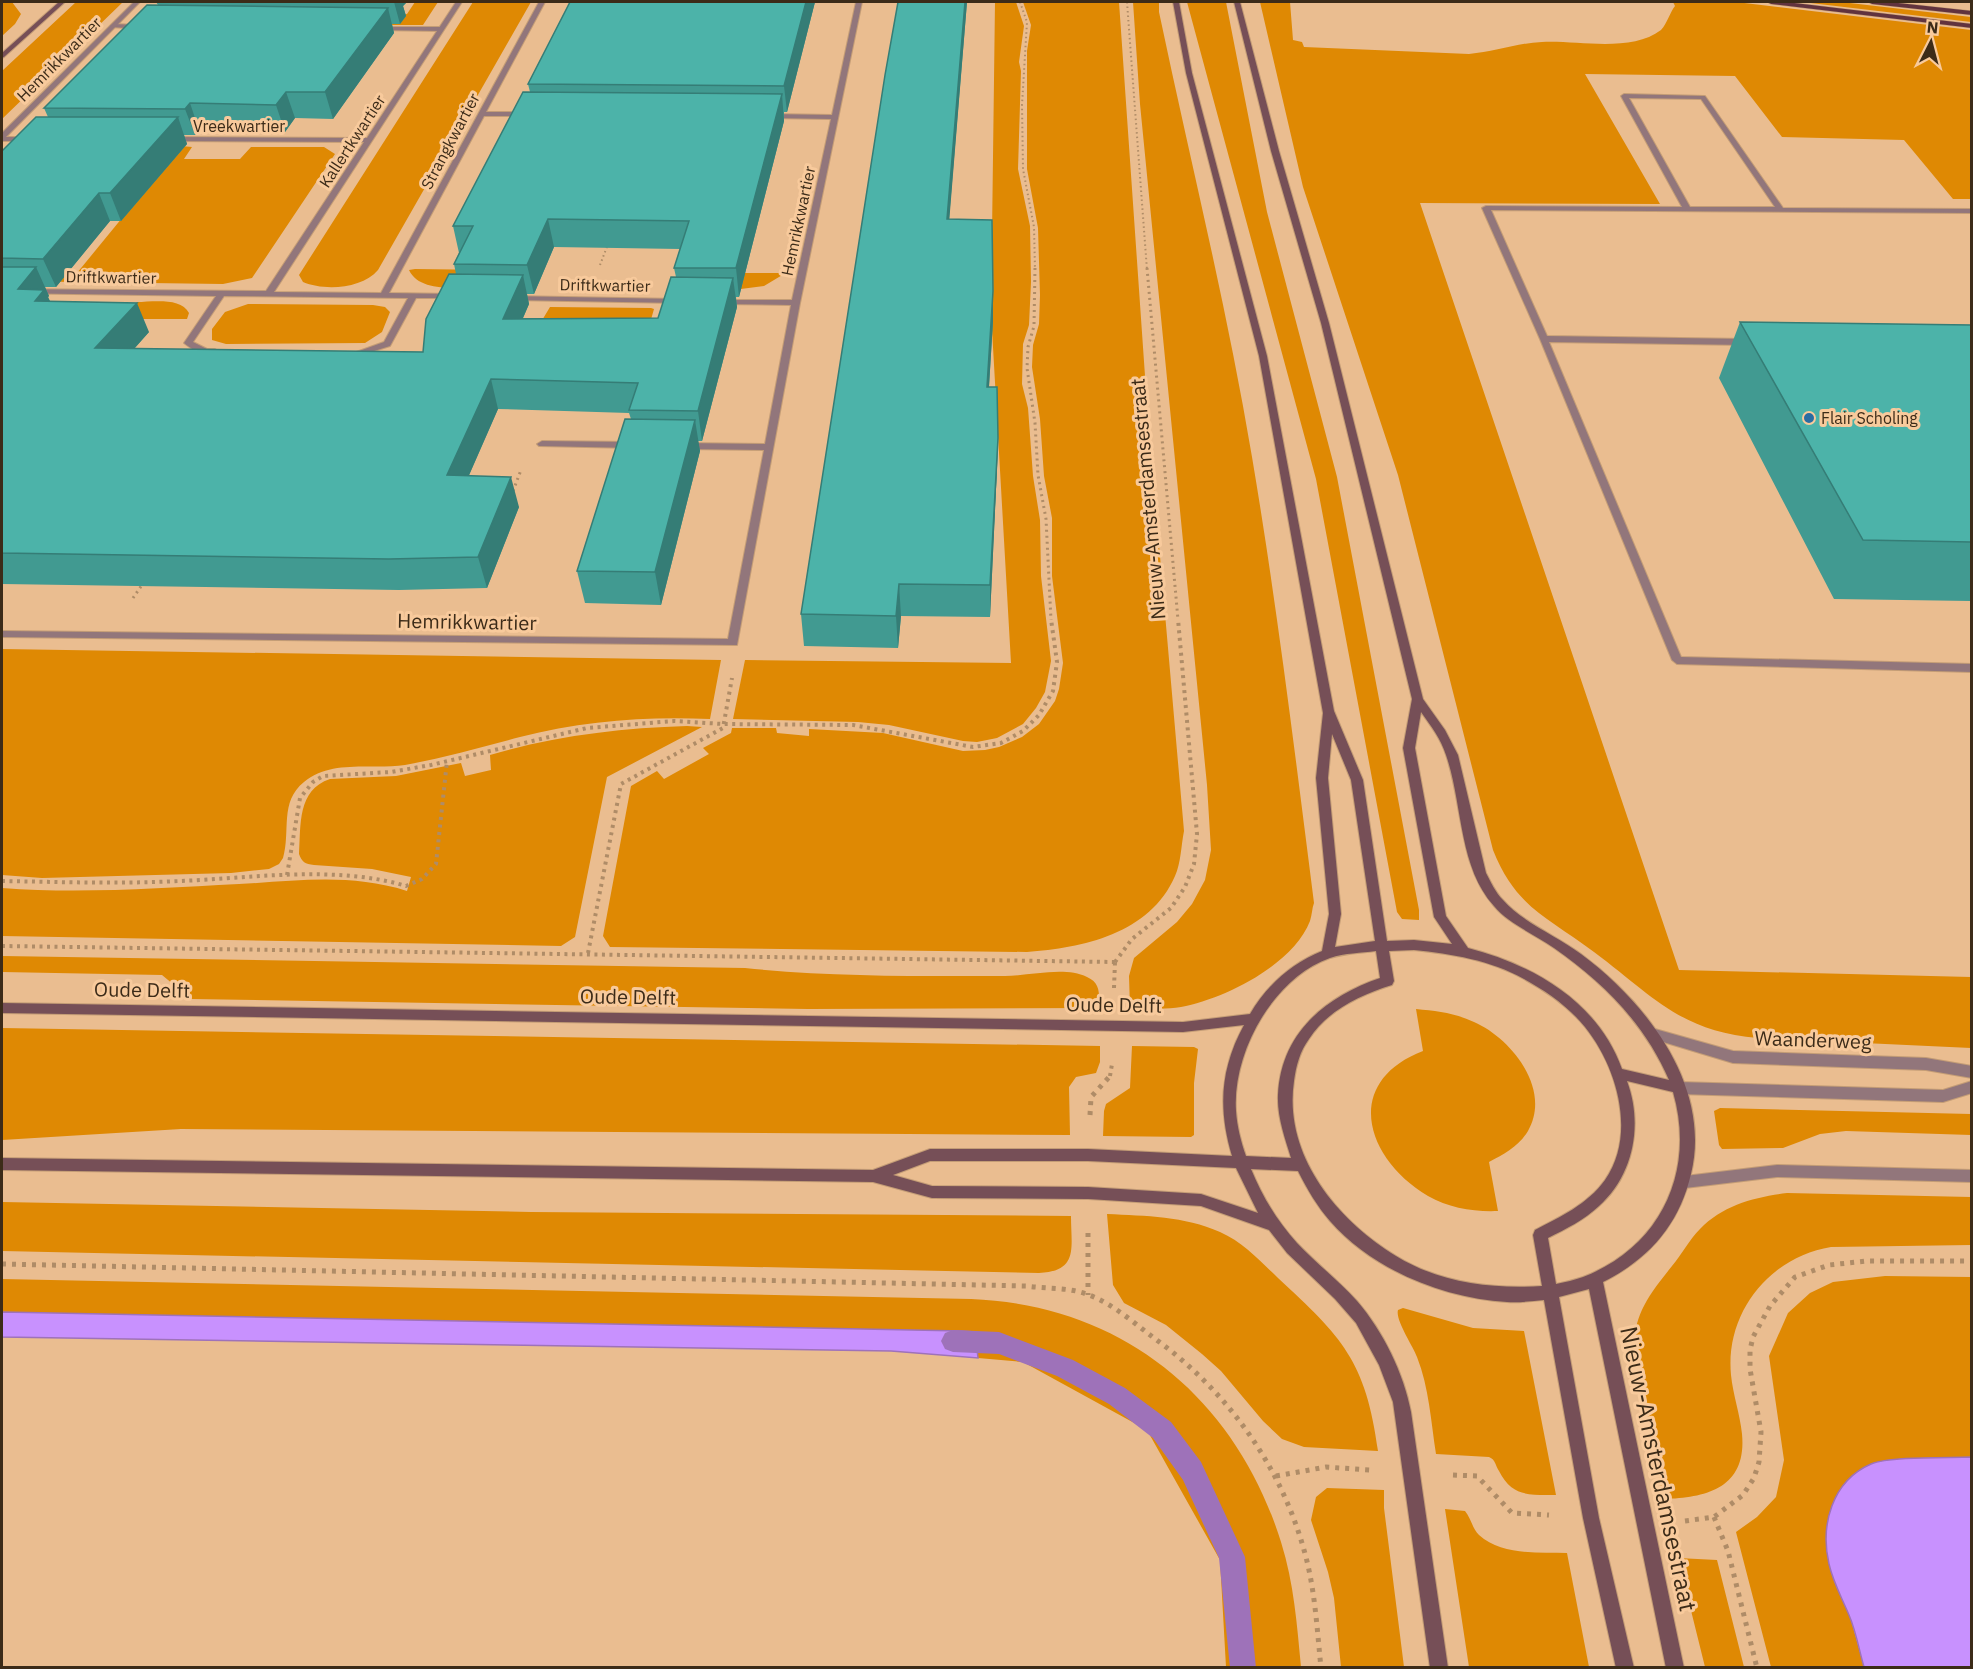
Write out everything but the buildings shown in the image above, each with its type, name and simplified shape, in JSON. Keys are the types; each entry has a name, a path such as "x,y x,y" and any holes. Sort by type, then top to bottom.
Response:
{"main road":[{"path":"2,56 62,2"},
{"path":"1176,2 1189,73 1263,356 1328,711 1357,780 1387,981 1354,993 1327,1011 1305,1034 1291,1063 1284,1095 1287,1130 1299,1165 1324,1204 1359,1240 1403,1269 1453,1287 1505,1296 1550,1294 1595,1281 1636,1255 1667,1222 1684,1182 1689,1134 1679,1088 1655,1035 1602,976 1498,904 1482,878 1452,753 1418,699 1325,323 1275,151 1237,2"},
{"path":"1771,2 1971,26"},
{"path":"1872,2 1971,13"},
{"path":"1418,699 1409,748 1440,917 1462,949"},
{"path":"1328,711 1322,778 1335,914 1328,952"},
{"path":"1439,1668 1398,1388 1361,1319 1273,1225 1240,1162 1229,1110 1234,1062 1253,1019 1273,992 1298,970 1328,952 1422,944 1462,949 1496,960 1528,975 1559,995 1584,1018 1605,1045 1620,1074 1628,1112 1626,1150 1610,1184 1583,1212 1540,1235 1591,1518 1625,1668"},
{"name":"Oude Delft","path":"2,1008 1184,1027 1253,1019"},
{"path":"1620,1074 1679,1088"},
{"path":"873,1176 930,1155 1088,1155 1299,1165"},
{"path":"2,1164 873,1176 932,1192 1088,1194 1201,1200 1273,1225"},
{"name":"Nieuw-Amsterdamsestraat","path":"1595,1281 1675,1668"}],"street":[{"name":"Hemrikkwartier","path":"2,138 137,2"},
{"name":"Kallertkwartier","path":"268,294 459,2"},
{"name":"Strangkwartier","path":"384,295 542,2"},
{"name":"Hemrikkwartier","path":"2,634 733,643 796,303 859,2"},
{"path":"113,26 148,27"},
{"path":"371,28 441,29"},
{"path":"1688,210 1624,96 1702,97 1781,210"},
{"path":"480,114 539,114"},
{"path":"759,116 835,117"},
{"path":"2,138 37,139"},
{"name":"Vreekwartier","path":"167,139 369,140"},
{"path":"1971,211 1486,208 1544,339 1677,660 1971,668"},
{"name":"Driftkwartier","path":"2,291 459,297"},
{"path":"221,294 188,343 205,352 228,353"},
{"path":"346,354 358,355 387,344 413,296"},
{"name":"Driftkwartier","path":"506,298 691,301"},
{"path":"715,302 796,303"},
{"path":"1544,339 1754,342"},
{"path":"542,444 650,446"},
{"path":"674,446 769,447"},
{"name":"Waanderweg","path":"1655,1035 1733,1056 1926,1064 1971,1072"},
{"path":"1679,1088 1942,1096 1971,1087"},
{"path":"1684,1182 1777,1171 1971,1176"}],"path":[{"path":"287,875 292,852 295,811 304,792 316,779 337,773 391,772 588,728 674,722 853,725 974,747 1001,743 1023,731 1039,715 1053,691 1057,662 1049,605 1046,519 1027,368 1028,347 1034,326 1035,271 1034,227 1023,169 1022,105 1027,22 1020,2"},
{"name":"Nieuw-Amsterdamsestraat","path":"588,952 1115,962 1132,939 1171,908 1185,887 1194,864 1197,834 1196,801 1136,146 1127,2"},
{"path":"586,299 608,244"},
{"path":"110,635 145,579"},
{"path":"2,945 588,952 621,784 723,728 735,662 733,643"},
{"path":"2,881 122,884 341,874 383,879 406,885 422,879 436,864 447,761"},
{"path":"1646,1521 1680,1522 1714,1517 1743,1495 1754,1478 1759,1462 1761,1432 1750,1369 1750,1350 1770,1306 1781,1290 1796,1277 1829,1265 1867,1261 1971,1261"},
{"path":"2,1263 1026,1286 1089,1295 1162,1342 1201,1374 1240,1420 1276,1476 1305,1552 1317,1624 1321,1668"},
{"path":"1276,1476 1326,1467 1477,1476 1512,1513 1591,1518"},
{"path":"1714,1517 1728,1551 1757,1668"}],"shaded area":[{"path":"2,2 12,2 21,14 15,24 2,36"},
{"path":"76,2 123,2 2,119 2,71"},
{"path":"415,2 438,2 423,25 339,25 407,14"},
{"path":"473,2 531,2 378,270 353,285 321,287 303,282 299,275"},
{"path":"995,2 1016,2 1024,26 1019,62 1021,71 1018,169 1030,226 1031,282 1029,325 1023,344 1022,384 1028,408 1033,476 1040,520 1041,576 1051,661 1045,692 1023,724 997,738 977,742 889,725 858,722 733,719 745,660 1011,663 991,312"},
{"path":"1023,2 1119,2 1148,419 1184,831 1175,876 1164,896 1149,912 1132,924 1091,941 1048,950 1027,952 610,947 603,936 631,786 657,771 664,779 709,754 703,748 731,733 732,728 776,728 777,733 809,736 809,729 883,733 963,751 985,750 999,747 1022,737 1039,724 1055,701 1063,663 1052,576 1052,518 1044,476 1040,419 1032,367 1033,345 1039,324 1040,295 1038,228 1027,169 1027,51 1031,25"},
{"path":"1133,2 1159,2 1159,12 1231,345 1270,568 1314,903 1310,921 1301,937 1289,952 1255,978 1198,1003 1162,1009 1130,1008 1129,976 1134,958 1177,922 1192,904 1205,880 1211,850 1207,785 1140,104"},
{"path":"1187,2 1226,2 1267,212 1337,477 1419,910 1419,920 1402,919 1397,912 1316,479"},
{"path":"1260,2 1290,2 1293,40 1302,42 1304,47 1469,54 1542,42 1603,44 1635,41 1661,30 1675,6 1673,2 1736,2 1971,30 1971,199 1953,199 1904,140 1782,137 1735,76 1585,74 1660,204 1420,203 1679,970 1971,977 1971,1048 1758,1038 1707,1028 1668,1009 1651,997 1535,910 1512,885 1493,850 1398,475 1303,187"},
{"path":"1802,2 1841,2 1971,17 1971,22"},
{"path":"181,146 192,147 184,159 240,159 251,147 324,147 335,154 252,278 223,284 2,281 2,272 77,273"},
{"path":"409,270 494,270 484,287 443,288 422,283"},
{"path":"704,273 784,274 764,286 733,290"},
{"path":"137,302 173,302 185,308 189,313 187,319 122,319"},
{"path":"248,304 373,305 385,307 390,312 382,332 365,343 226,344 212,340 212,329 225,312"},
{"path":"550,307 654,309 650,323 541,322"},
{"path":"2,649 721,660 710,719 662,718 591,723 520,737 405,765 339,768 315,775 296,790 291,799 283,858 279,864 269,869 231,873 42,878 2,875"},
{"path":"702,727 607,777 575,937 561,946 2,936 2,888 121,890 303,880 344,880 386,885 407,891 411,877 372,869 311,865 303,861 299,854 303,810 306,800 319,784 330,779 396,776 461,763 465,776 491,770 490,755 514,748 612,731"},
{"path":"2,956 745,968 875,975 1005,976 1068,972 1087,977 1095,982 1099,1008 808,1009 191,999 162,975 2,972"},
{"path":"1416,1009 1460,1016 1488,1030 1514,1052 1531,1082 1535,1098 1534,1115 1528,1131 1511,1149 1489,1162 1498,1211 1462,1208 1444,1204 1428,1196 1406,1180 1389,1162 1377,1142 1372,1121 1372,1101 1381,1082 1397,1065 1423,1051"},
{"path":"2,1028 1100,1046 1100,1062 1096,1073 1076,1077 1069,1087 1070,1135 181,1129 2,1140"},
{"path":"1132,1046 1194,1047 1198,1049 1194,1083 1194,1135 1191,1137 1103,1136 1106,1104 1130,1088"},
{"path":"1720,1108 1971,1114 1971,1135 1846,1131 1820,1134 1783,1148 1722,1149 1719,1145 1714,1111"},
{"path":"1787,1193 1971,1197 1971,1245 1831,1247 1789,1262 1771,1275 1744,1309 1731,1352 1731,1375 1742,1434 1742,1452 1738,1466 1731,1478 1709,1492 1695,1496 1664,1499 1635,1375 1634,1341 1640,1316 1652,1292 1692,1238 1709,1221 1740,1204"},
{"path":"2,1202 531,1212 1071,1216 1071,1248 1067,1263 1061,1268 1039,1273 2,1251"},
{"path":"1107,1214 1165,1218 1193,1223 1228,1236 1251,1252 1319,1317 1348,1353 1366,1394 1378,1451 1304,1447 1282,1439 1263,1421 1221,1371 1202,1354 1166,1325 1124,1303 1113,1285"},
{"path":"1885,1276 1971,1277 1971,1457 1893,1460 1829,1563 1850,1616 1864,1667 1771,1667 1736,1532 1757,1517 1776,1497 1784,1460 1769,1356 1788,1313 1810,1293 1833,1282"},
{"path":"2,1279 971,1299 1026,1305 1077,1319 1124,1341 1166,1369 1203,1403 1235,1444 1261,1490 1281,1542 1292,1588 1301,1667 1226,1667 1220,1560 1147,1430 1023,1362 978,1358 975,1332 2,1312"},
{"path":"1403,1308 1473,1328 1524,1331 1556,1495 1530,1494 1516,1490 1504,1479 1494,1461 1489,1457 1436,1454 1424,1380 1417,1357 1398,1314 1398,1310"},
{"path":"2,1312 962,1331 975,1332 978,1358 891,1351 2,1337"},
{"path":"1971,1457 1971,1667 1864,1667 1856,1634 1835,1584 1827,1549 1828,1520 1838,1493 1858,1472 1880,1461"},
{"path":"1327,1488 1384,1490 1384,1508 1404,1667 1341,1667 1334,1598 1311,1520 1316,1497"},
{"path":"1445,1509 1465,1511 1479,1535 1499,1547 1521,1552 1567,1553 1589,1667 1469,1667"},
{"path":"1678,1558 1717,1560 1744,1667 1705,1667"}],"waterway":[{"path":"953,1341 999,1343 1065,1368 1117,1396 1162,1430 1192,1471 1232,1557 1243,1668"}],"place":[{"name":"Flair Scholing","path":"1809,418"}]}
